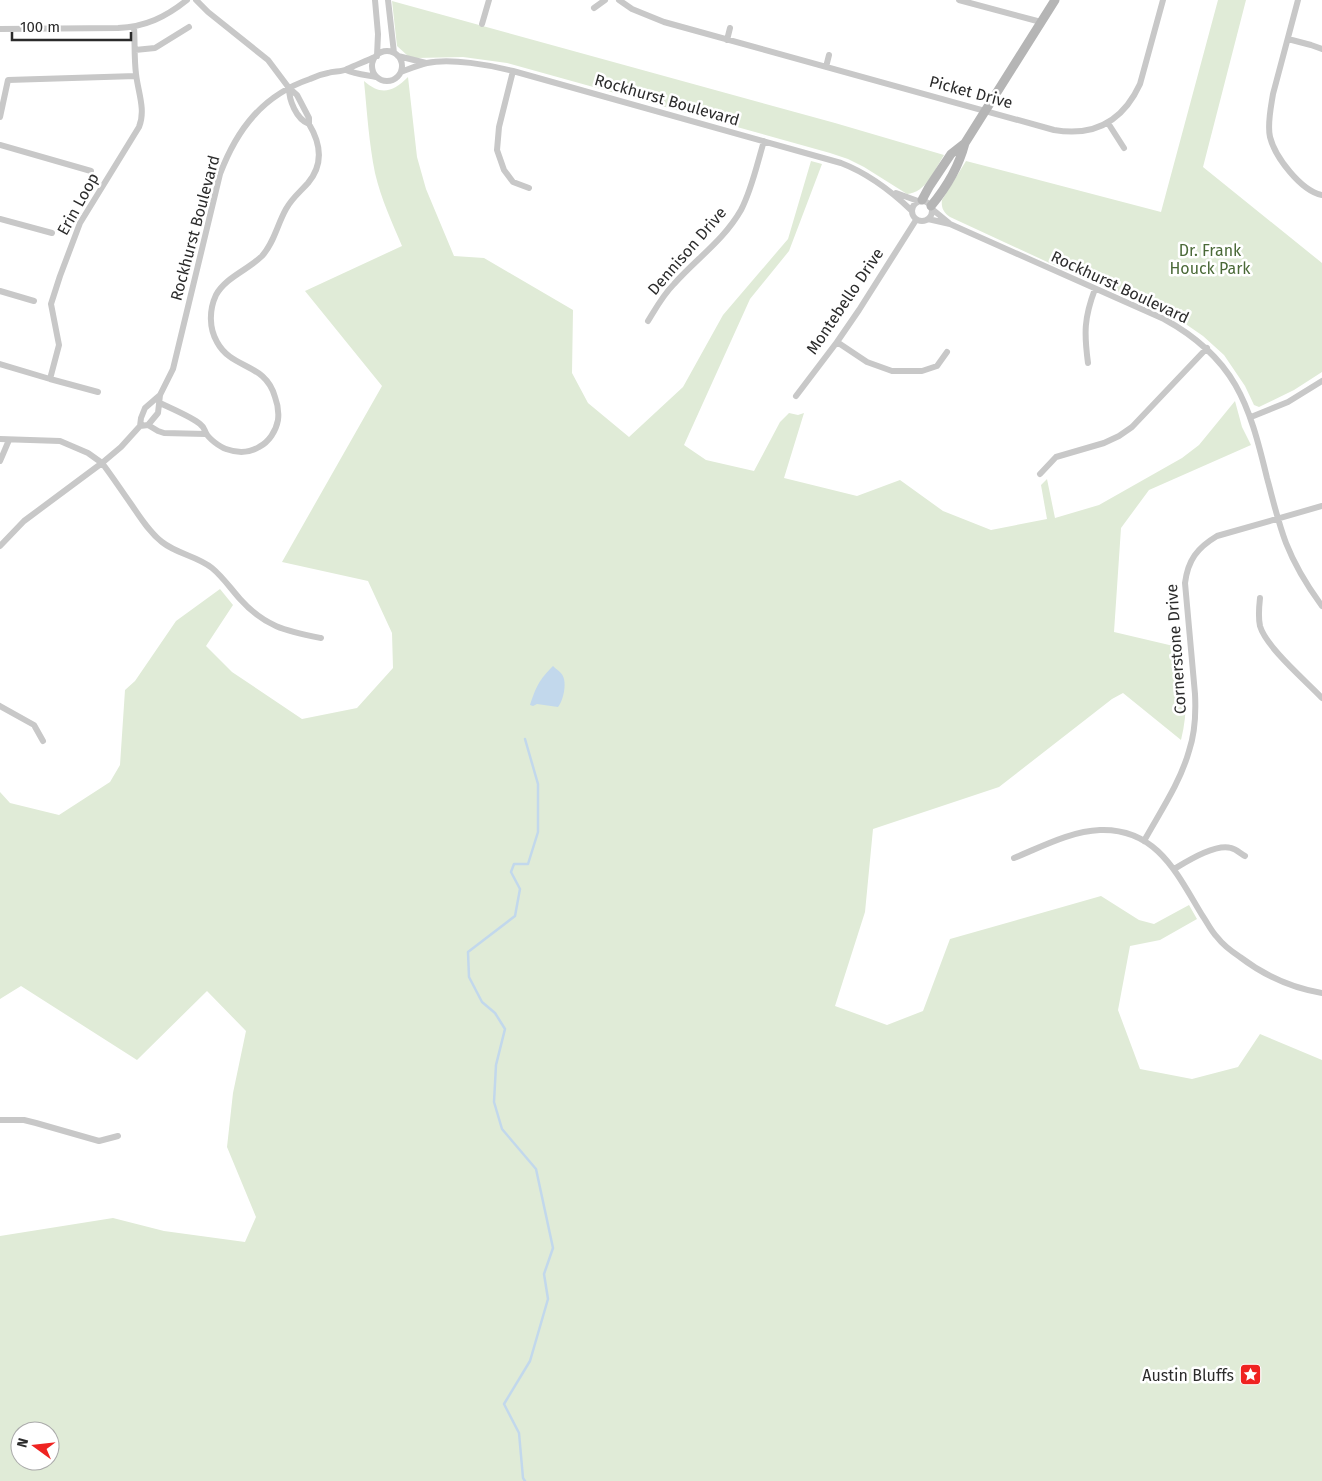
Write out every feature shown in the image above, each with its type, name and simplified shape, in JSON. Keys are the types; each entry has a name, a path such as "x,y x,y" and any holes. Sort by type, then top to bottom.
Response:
{"street":[{"path":"0,29 134,27 158,19 187,0"},
{"path":"160,403 196,421 205,429 206,434 224,448 234,451 246,452 258,448 271,436 277,423 278,408 272,387 259,373 236,361 221,348 213,333 211,310 217,294 225,284 252,265 266,251 272,242 286,208 312,178 318,162 319,148 317,139 289,99 289,88 268,60 208,12 196,0"},
{"path":"375,0 378,34 376,56 372,69 381,80 391,81 396,79 401,72 402,65 396,55 388,0"},
{"path":"482,24 489,0"},
{"path":"594,8 605,0"},
{"name":"Picket Drive","path":"619,0 632,9 652,18 985,111 1068,132 1080,132 1108,123 1128,106 1140,84 1163,0"},
{"path":"959,0 1041,22"},
{"path":"920,201 950,154 965,142 1055,0"},
{"path":"1298,0 1270,110 1269,135 1274,149 1288,170 1303,184 1318,195 1322,195"},
{"name":"Erin Loop","path":"50,378 59,345 51,301 80,223 140,124 142,110 136,76 134,27"},
{"path":"135,50 155,48 189,27"},
{"path":"727,40 730,28"},
{"path":"1288,39 1322,49"},
{"path":"376,56 385,52 396,55"},
{"name":"Rockhurst Boulevard","path":"396,55 427,63 467,63 513,71 848,166 892,192 920,201"},
{"path":"826,67 829,55"},
{"name":"Rockhurst Boulevard","path":"0,546 24,521 122,447 140,426 145,408 160,395 173,369 220,174 236,138 257,110 289,88 308,79 346,70 376,56"},
{"name":"Rockhurst Boulevard","path":"401,72 427,63"},
{"name":"Rockhurst Boulevard","path":"346,70 352,73 377,77"},
{"path":"513,71 499,127 497,150 504,170 513,182 529,188"},
{"path":"0,117 4,80 136,76"},
{"path":"1108,123 1124,148"},
{"name":"Dennison Drive","path":"648,322 674,283 725,233 740,210 748,194 764,141"},
{"path":"932,208 926,201 920,201 913,204 912,216 922,222 932,215 932,208 961,158 965,142"},
{"path":"0,145 91,171"},
{"name":"Rockhurst Boulevard","path":"892,192 911,210"},
{"name":"Rockhurst Boulevard","path":"932,208 950,224"},
{"path":"0,218 52,233"},
{"name":"Rockhurst Boulevard","path":"928,219 950,224 1164,319 1184,330 1207,348 1222,364 1242,395 1251,417 1286,543 1310,590 1322,606"},
{"name":"Montebello Drive","path":"796,396 859,310 916,220"},
{"path":"1088,363 1084,335 1085,323 1095,289"},
{"path":"0,291 34,301"},
{"path":"837,342 867,362 892,370 922,371 937,366 947,352"},
{"path":"1040,474 1056,457 1104,443 1132,427 1207,348"},
{"path":"0,364 98,392"},
{"path":"1251,417 1288,402 1322,381"},
{"name":"Rockhurst Boulevard","path":"148,426 155,418 160,403 160,395"},
{"path":"140,426 148,426 164,433 206,434"},
{"path":"0,439 60,441 88,453 102,463 150,532 161,542 176,551 205,563 213,569 241,601 268,623 284,630 321,638"},
{"path":"0,461 9,440"},
{"name":"Cornerstone Drive","path":"1144,841 1184,766 1192,740 1196,710 1185,583 1190,561 1205,543 1217,536 1322,506"},
{"path":"1260,598 1259,617 1266,638 1274,649 1322,698"},
{"path":"0,706 34,725 43,741"},
{"path":"1014,858 1078,833 1092,831 1110,830 1121,832 1144,841 1163,854 1216,936 1227,948 1253,968 1272,979 1292,987 1322,993"},
{"path":"1174,869 1197,856 1220,848 1230,847 1245,856"},
{"path":"0,1120 36,1122 99,1141 118,1136"}],"green space":[{"name":"Dr. Frank Houck Park","path":"1218,0 1246,0 1203,167 1322,263 1322,372 1294,390 1259,407 1254,405 1245,386 1224,355 1203,336 1177,318 1056,266 950,217 944,211 942,205 942,200 966,161 1161,212"},
{"path":"392,1 835,123 944,155 925,185 914,193 907,194 864,167 830,153 507,63 463,57 416,58 408,56 397,46"},
{"path":"408,77 417,157 426,189 454,256 484,258 573,310 572,373 588,403 629,437 683,387 723,315 788,239 811,161 822,164 789,251 750,299 684,445 706,460 754,471 780,422 789,413 798,415 804,413 784,478 857,496 900,480 943,511 991,530 1047,519 1041,485 1047,479 1055,518 1099,505 1182,458 1199,445 1235,401 1242,427 1251,445 1149,490 1121,528 1114,632 1182,648 1186,683 1186,706 1181,740 1123,693 1112,699 999,787 873,829 865,912 835,1006 887,1025 923,1011 950,939 1101,896 1139,920 1154,924 1189,905 1197,919 1160,940 1130,946 1118,1010 1140,1069 1192,1079 1238,1067 1260,1034 1322,1060 1322,1481 0,1481 0,1236 113,1218 164,1231 245,1242 256,1217 227,1147 233,1093 246,1031 207,991 137,1060 21,986 0,999 0,792 10,803 59,815 110,782 120,765 125,690 135,681 176,621 220,589 233,605 206,646 232,672 302,719 357,708 393,668 392,633 368,581 282,562 382,386 305,291 402,246 377,183 364,81 370,86 381,90 392,89"}],"water":[{"path":"553,666 561,673 565,682 563,698 560,704 558,707 530,705 538,684"}],"waterway":[{"path":"525,739 538,784 538,832 528,864 514,864 511,872 520,889 515,916 468,952 469,977 482,1002 495,1013 505,1029 496,1065 494,1102 502,1129 536,1169 553,1248 544,1274 548,1299 530,1361 504,1404 519,1433 523,1478 525,1481"}],"place":[{"name":"Austin Bluffs","path":"1250,1375"}]}
